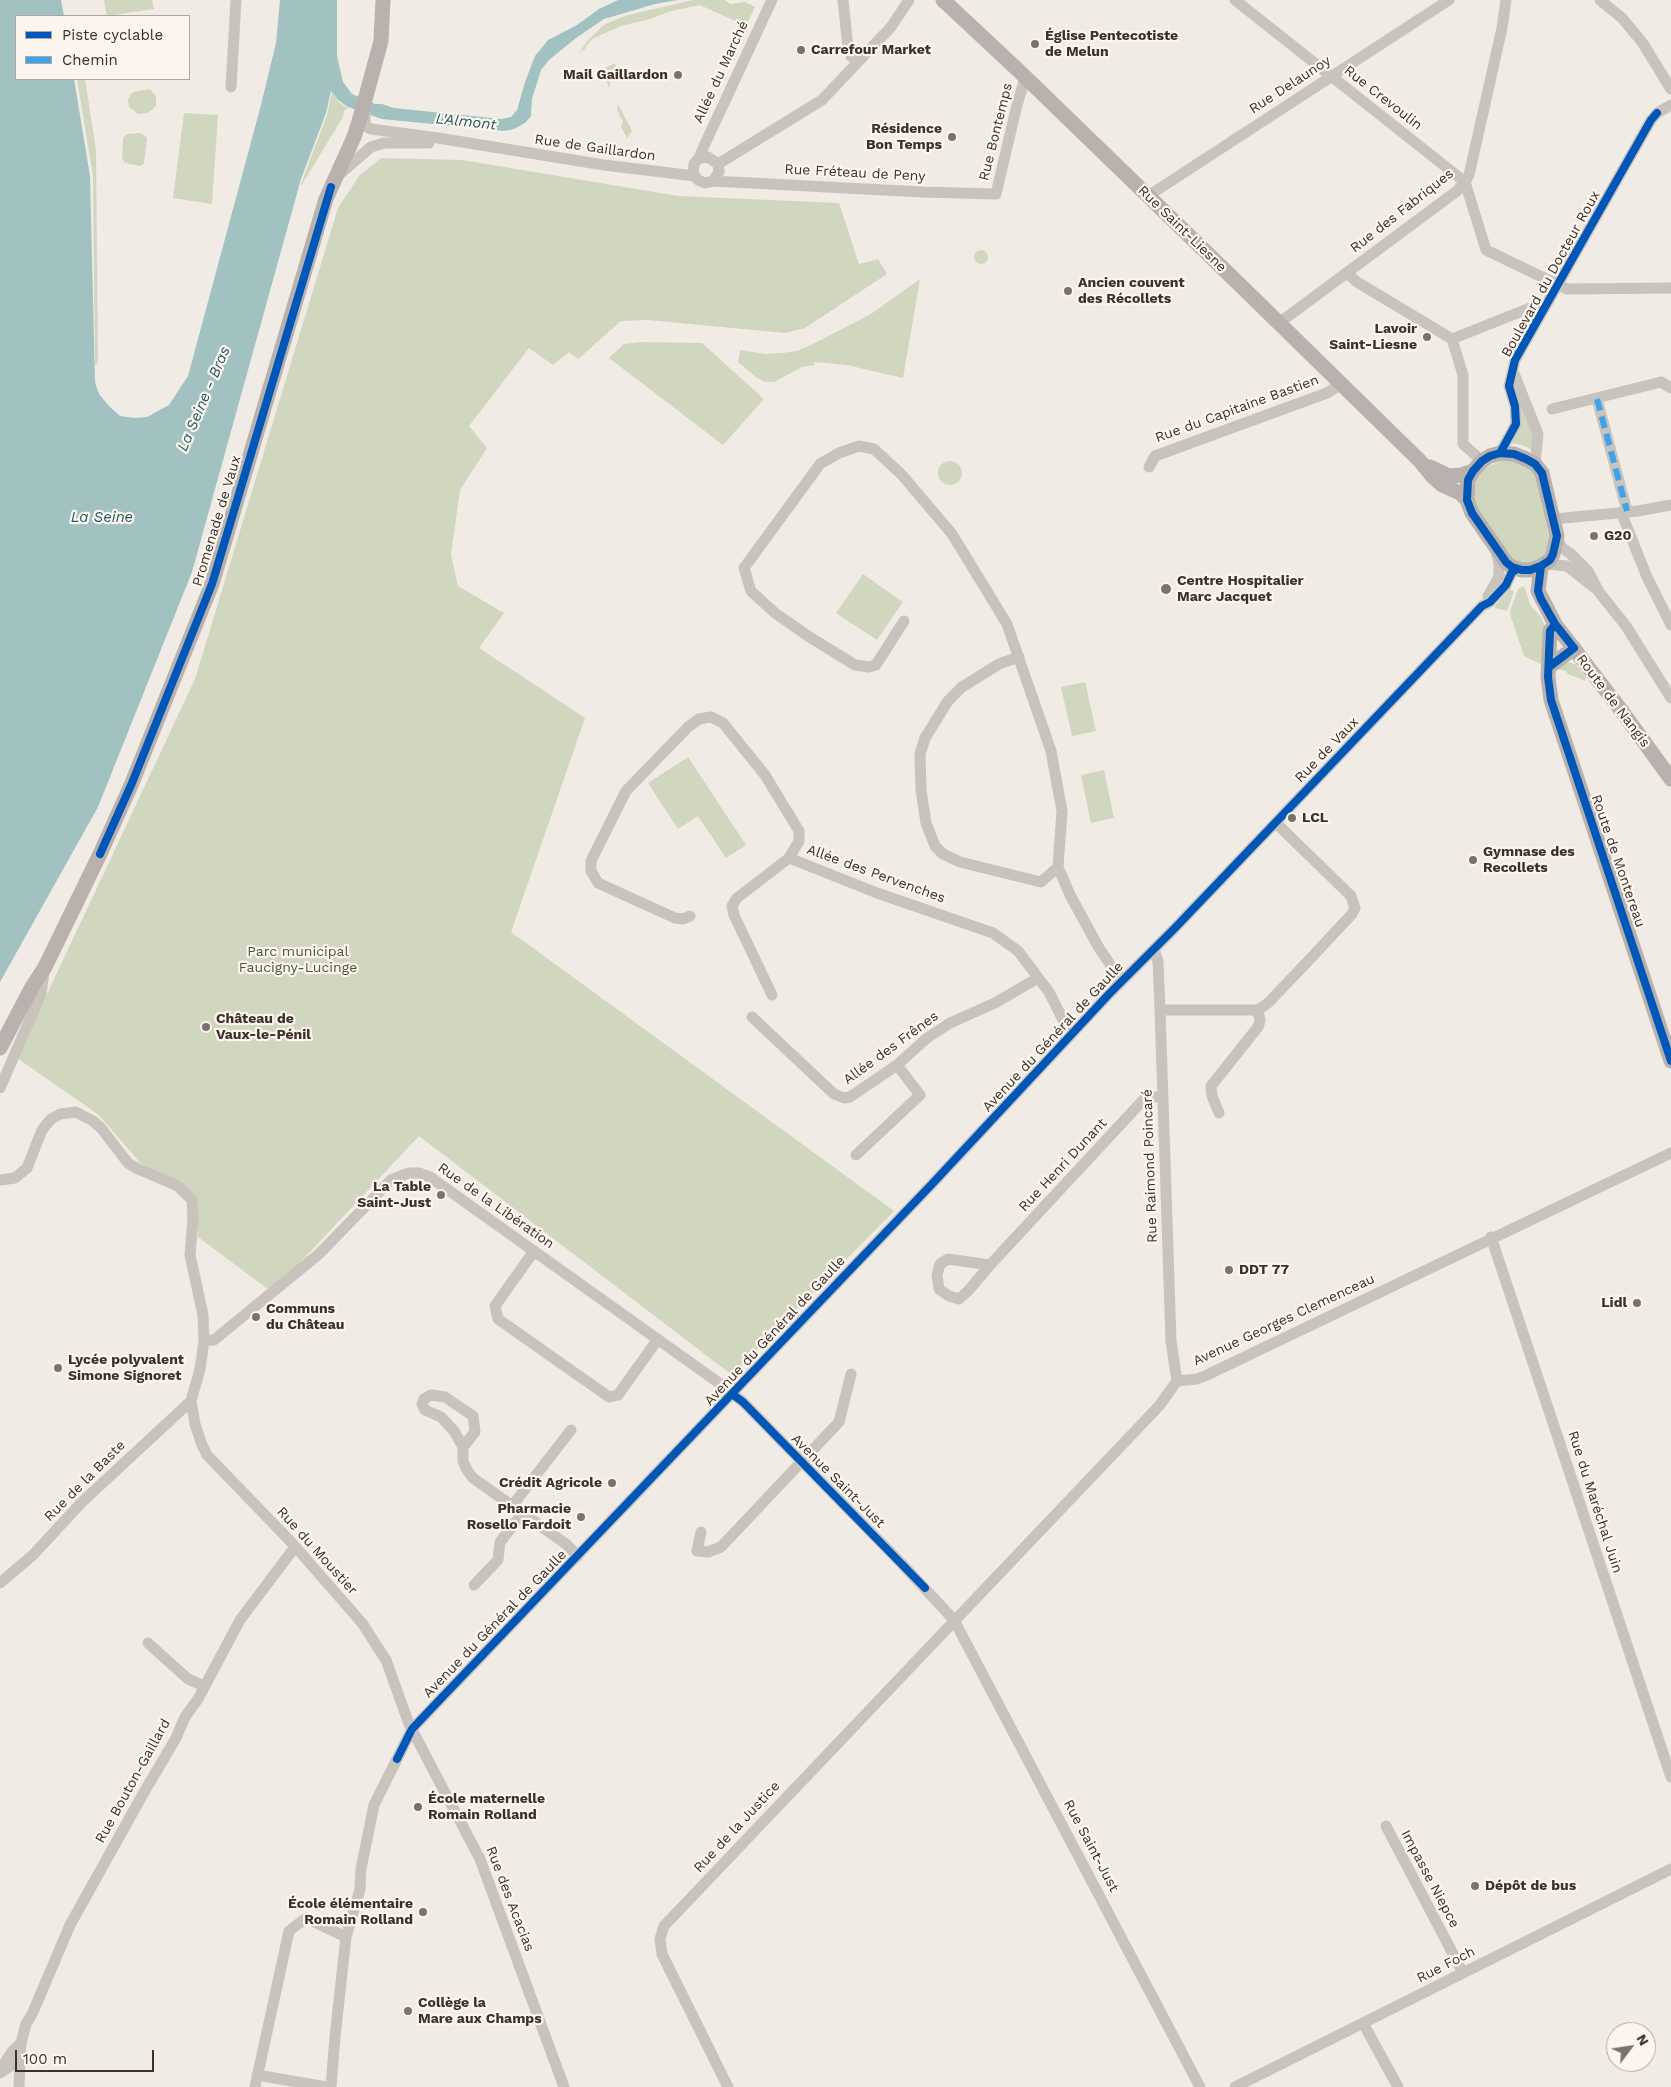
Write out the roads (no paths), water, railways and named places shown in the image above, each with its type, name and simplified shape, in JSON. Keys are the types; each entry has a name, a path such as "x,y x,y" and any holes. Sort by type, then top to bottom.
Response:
{"main road":[{"path":"332,184 359,125 381,41 382,0"},
{"name":"Rue Saint-Liesne","path":"943,0 1279,323 1420,461 1438,482 1460,493 1467,500"},
{"name":"Promenade de Vaux","path":"0,1048 32,987 45,967 85,886 132,783 212,584 332,184"},
{"path":"1500,453 1514,454 1535,464 1542,473 1558,519 1553,554 1544,565 1530,570 1520,569 1506,562 1472,513 1467,500 1468,480 1477,466 1490,456 1500,453"},
{"name":"Rue Saint-Liesne","path":"1420,461 1449,476 1461,475 1477,466"},
{"name":"Route de Nangis","path":"1544,565 1538,591 1555,624"},
{"name":"Route de Nangis","path":"1520,569 1536,606 1555,624 1574,648 1671,779"},
{"name":"Route de Montereau","path":"1555,624 1550,631 1550,694 1671,1061"},
{"path":"1549,667 1574,648"}],"street":[{"path":"231,87 236,0"},
{"name":"Allée du Marché","path":"699,158 772,0"},
{"path":"843,0 848,48 855,59"},
{"path":"718,164 822,100 855,59 891,27 909,0"},
{"name":"Rue Crevoulin","path":"1235,0 1465,182"},
{"name":"Rue Delaunoy","path":"1148,196 1449,0"},
{"name":"Rue des Fabriques","path":"1279,323 1457,190 1465,182 1469,175 1502,28 1506,0"},
{"name":"Rue des Fabriques","path":"1502,28 1512,0"},
{"path":"1600,0 1622,18 1642,42 1671,89"},
{"name":"Rue Bontemps","path":"996,194 1016,109 1026,78"},
{"name":"Boulevard du Docteur Roux","path":"1500,453 1516,424 1515,406 1509,386 1514,360 1651,120 1671,105"},
{"path":"359,125 356,142 384,144"},
{"name":"Rue de Gaillardon","path":"359,125 371,135 438,138"},
{"name":"Rue de Gaillardon","path":"359,125 371,129 604,165 695,176"},
{"name":"Rue de Gaillardon","path":"332,184 358,156 371,147 384,144 434,143 491,147"},
{"path":"708,156 718,164 719,172 713,181 701,182 695,176 694,164 699,158 708,156"},
{"name":"Rue Fréteau de Peny","path":"713,181 996,194"},
{"path":"1465,182 1486,250 1567,289 1671,288"},
{"path":"1346,273 1357,282 1452,339 1463,375 1462,444 1477,466"},
{"path":"1452,339 1535,306 1544,308"},
{"name":"Boulevard du Docteur Roux","path":"1513,369 1538,434 1535,464"},
{"path":"1552,409 1661,382 1671,388"},
{"name":"Rue du Capitaine Bastien","path":"1149,467 1154,456 1319,396 1341,384"},
{"path":"1596,399 1624,512 1646,578 1667,611 1671,626"},
{"path":"904,621 876,666 855,665 775,613 751,591 744,568 820,464 839,453 860,446 874,449 902,475 952,534 1006,624 1051,751 1062,811 1058,867 1070,895 1099,948 1123,980"},
{"path":"1558,519 1638,511 1671,504"},
{"path":"1557,536 1560,547 1571,554 1588,570 1599,592 1626,626 1671,698"},
{"name":"Rue de Vaux","path":"1154,950 1482,606 1499,577 1496,549"},
{"path":"1544,565 1566,566 1599,592"},
{"name":"Rue de Vaux","path":"1482,606 1490,602 1506,585 1512,572 1520,569"},
{"path":"1019,657 999,664 962,687 948,701 924,738 920,754 926,823 935,846 943,854 960,862 1041,882 1058,867"},
{"path":"690,916 683,919 675,918 598,883 591,872 591,860 626,791 699,718 710,717 723,723 766,775 799,831 799,841 789,858"},
{"path":"1160,1010 1258,1010 1268,1003 1352,914 1355,908 1351,896 1276,823"},
{"name":"Allée des Pervenches","path":"772,996 734,915 732,906 737,898 789,858 877,892 993,933 1018,951 1049,992 1064,1022 1075,1030"},
{"name":"Avenue du Général de Gaulle","path":"331,2087 346,1937 360,1889 361,1870 374,1805 412,1730 934,1183 1075,1030 1154,950"},
{"name":"Rue Raimond Poincaré","path":"1154,950 1158,961 1171,1341 1177,1381"},
{"path":"0,1088 41,994 45,967"},
{"name":"Allée des Frênes","path":"752,1017 834,1094 844,1098 855,1095 897,1065 927,1038 950,1023 996,1003 1038,978"},
{"path":"1219,1112 1212,1096 1211,1086 1258,1027 1260,1021 1258,1010"},
{"path":"856,1155 920,1095 897,1065"},
{"name":"Rue Henri Dunant","path":"990,1265 948,1259 940,1264 937,1275 939,1289 948,1296 959,1299 1146,1098 1163,1097"},
{"path":"0,1180 15,1178 27,1168 42,1130 51,1119 60,1114 76,1112 93,1120 128,1162 138,1169 178,1186 192,1200 190,1255 203,1315 204,1341 200,1369 192,1400"},
{"name":"Avenue Georges Clemenceau","path":"1177,1381 1196,1379 1207,1374 1671,1153"},
{"name":"Rue de la Libération","path":"204,1341 214,1340 319,1254 391,1180 409,1173 419,1173 430,1177 732,1394"},
{"name":"Rue du Maréchal Juin","path":"1492,1237 1671,1777"},
{"path":"534,1251 495,1306 498,1319 506,1325 609,1396 618,1395 658,1340"},
{"path":"701,1532 697,1551 708,1552 721,1547 840,1422 851,1374"},
{"path":"954,1620 1159,1406 1177,1381"},
{"name":"Avenue Saint-Just","path":"732,1394 802,1462 954,1620"},
{"path":"463,1447 475,1432 473,1416 445,1397 431,1396 424,1399 422,1404 425,1410 441,1417 454,1431 463,1447 463,1462 473,1478 566,1544 578,1556"},
{"name":"Rue du Moustier","path":"192,1400 195,1424 207,1455 295,1546 362,1623 375,1641 386,1660 412,1730"},
{"name":"Rue de la Baste","path":"0,1583 33,1555 82,1503 192,1400"},
{"path":"512,1506 571,1430"},
{"path":"474,1586 498,1560 500,1542 522,1514"},
{"name":"Rue Bouton-Gaillard","path":"0,2071 20,2060 21,2043 26,2024 33,2012 70,1925 240,1620 295,1546"},
{"name":"Rue de la Justice","path":"728,2087 667,1965 660,1944 661,1930 954,1620"},
{"name":"Rue Saint-Just","path":"954,1620 1200,2087"},
{"path":"148,1642 188,1680 204,1686"},
{"name":"Rue des Acacias","path":"412,1730 480,1859 564,2087"},
{"name":"Impasse Niepce","path":"1386,1826 1463,1973"},
{"name":"Rue Foch","path":"1235,2087 1671,1869"},
{"path":"255,2087 289,1931 306,1918 346,1937"},
{"path":"1363,2023 1398,2087"},
{"name":"Rue Bouton-Gaillard","path":"0,2071 12,2052 21,2043"},
{"path":"19,2087 20,2060"},
{"path":"257,2075 326,2087"}],"water":[{"name":"La Seine","path":"0,0 61,0 64,15 15,15 15,80 74,80 90,176 95,382 99,394 109,406 120,416 134,418 147,417 169,405 188,376 261,105 276,43 280,0 337,0 337,56 343,82 352,94 375,104 394,108 501,119 511,117 517,110 535,56 548,40 577,25 599,9 618,0 678,0 655,4 604,19 576,38 549,60 541,70 532,99 531,116 525,123 514,129 504,131 382,119 348,107 338,100 331,91 326,113 301,179 192,572 98,807 0,982"}],"place":[{"name":"Église Pentecotiste de Melun","path":"1035,44"},
{"name":"Carrefour Market","path":"801,50"},
{"name":"Mail Gaillardon","path":"678,75"},
{"name":"Résidence Bon Temps","path":"952,137"},
{"name":"Ancien couvent des Récollets","path":"1068,291"},
{"name":"Lavoir Saint-Liesne","path":"1427,337"},
{"name":"G20","path":"1594,536"},
{"name":"Centre Hospitalier Marc Jacquet","path":"1166,589"},
{"name":"LCL","path":"1292,818"},
{"name":"Gymnase des Recollets","path":"1473,860"},
{"name":"Château de Vaux-le-Pénil","path":"206,1027"},
{"name":"La Table Saint-Just","path":"441,1195"},
{"name":"DDT 77","path":"1229,1270"},
{"name":"Lidl","path":"1637,1303"},
{"name":"Communs du Château","path":"256,1317"},
{"name":"Lycée polyvalent Simone Signoret","path":"58,1368"},
{"name":"Crédit Agricole","path":"612,1483"},
{"name":"Pharmacie Rosello Fardoit","path":"581,1517"},
{"name":"École maternelle Romain Rolland","path":"418,1807"},
{"name":"Dépôt de bus","path":"1475,1886"},
{"name":"École élémentaire Romain Rolland","path":"423,1912"},
{"name":"Collège la Mare aux Champs","path":"408,2011"}],"water label":[{"name":"L'Almont","path":"466,122"},
{"name":"La Seine - Bras","path":"204,399"}],"park label":[{"name":"Parc municipal Faucigny-Lucinge","path":"298,960"}]}
